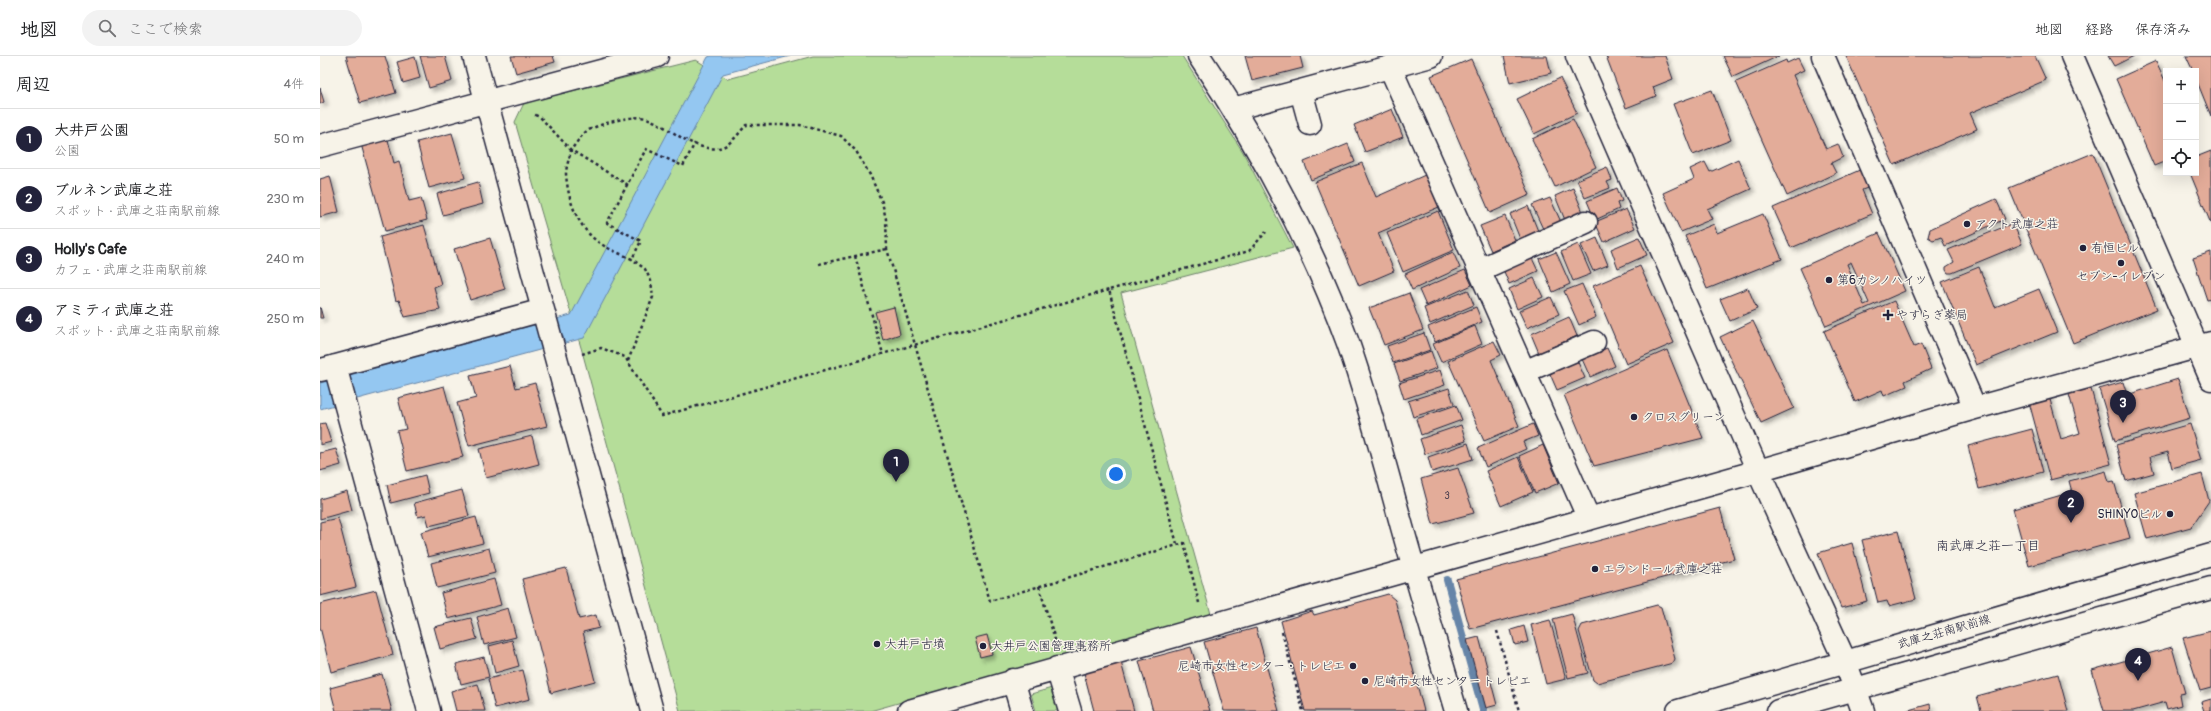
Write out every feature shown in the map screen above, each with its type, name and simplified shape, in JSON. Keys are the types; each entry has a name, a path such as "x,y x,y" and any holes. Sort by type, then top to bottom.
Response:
{"street":[{"path":"474,56 652,711"},
{"path":"320,146 486,101 604,63 657,56"},
{"path":"1199,56 1256,146 1291,212 1323,282 1348,343 1375,430 1456,711"},
{"path":"1233,109 1431,56"},
{"path":"1577,56 1758,471 1845,661 1863,711"},
{"path":"1823,56 1975,408"},
{"path":"2072,56 2204,345 2211,379"},
{"path":"1390,67 1588,519"},
{"path":"1301,91 1310,124"},
{"path":"1479,270 1586,222"},
{"path":"430,711 346,406 331,370 544,314"},
{"path":"1524,372 1594,342"},
{"path":"909,711 1013,680 1758,471 1975,408 2204,345"},
{"name":"武庫之荘南駅前線","path":"1678,711 2211,555"},
{"path":"1778,711 2211,588"},
{"path":"1060,667 1070,711"},
{"path":"1013,680 1022,711"}],"path":[{"path":"530,113 540,117 571,150 628,185"},
{"path":"628,361 653,297 651,281 645,269 632,259 599,243 588,234 576,216 570,197 566,173 571,150 587,131 615,121 648,118 706,149 720,148 731,142 746,124 800,124 842,136 856,151 870,175 882,202 886,219 887,249 990,601 1184,543 1204,627"},
{"path":"632,259 641,241 607,223 646,149 683,166 695,143"},
{"path":"585,353 601,348 625,357 662,416 1250,251 1266,232"},
{"path":"819,264 887,249"},
{"path":"855,256 883,354"},
{"path":"1109,290 1177,544"},
{"path":"1039,586 1060,667"},
{"path":"1275,606 1303,711"},
{"path":"1498,631 1519,711"}],"green space":[{"path":"813,56 1182,56 1243,152 1293,248 1121,293 1211,614 870,711 680,711 582,351 515,122 524,103 696,60 728,79"},
{"path":"1052,688 1058,711 1036,711 1031,694"}],"water":[{"path":"790,56 723,74 584,338 320,409 320,383 571,315 708,57"}],"building":[{"path":"346,56 385,56 396,93 360,103"},
{"path":"420,56 445,56 452,81 429,88"},
{"path":"511,56 553,56 555,62 516,73"},
{"path":"1245,56 1300,56 1303,68 1252,81"},
{"path":"1504,56 1547,56 1551,73 1510,83"},
{"path":"1606,56 1665,56 1673,79 1653,87 1656,96 1626,108"},
{"path":"1723,56 1779,56 1733,77"},
{"path":"1846,56 2035,56 2046,80 1970,113 1977,129 1894,165"},
{"path":"2108,56 2134,56 2114,66"},
{"path":"2186,56 2211,56 2211,116 2199,86 2199,68 2192,68"},
{"path":"415,57 420,78 403,83 397,62"},
{"path":"1798,58 1804,70 1793,75 1826,149 1838,144 1843,157 1831,163 1836,173 1787,196 1736,82 1786,60 1787,63"},
{"path":"1471,59 1530,195 1490,213 1431,76"},
{"path":"2156,61 2163,76 2163,162 2154,166 2116,79"},
{"path":"1560,78 1577,113 1534,134 1517,99"},
{"path":"320,88 324,102 320,104"},
{"path":"1712,90 1731,140 1693,155 1673,104"},
{"path":"1392,109 1403,137 1365,152 1354,125"},
{"path":"1573,119 1596,167 1555,187 1532,139"},
{"path":"452,133 465,178 429,188 417,142"},
{"path":"387,136 394,163 399,161 409,201 421,198 427,220 385,231 361,144"},
{"path":"1348,144 1355,162 1311,180 1304,162"},
{"path":"2211,151 2211,224 2191,176 2199,176 2199,156"},
{"name":"有恒ビル","path":"2093,153 2157,309 2073,343 2009,188"},
{"path":"1738,159 1751,189 1707,209 1712,219 1681,232 1663,193 1694,179 1690,169 1705,162 1710,172"},
{"path":"1362,163 1376,197 1425,175 1439,207 1378,233 1394,271 1359,286 1315,182"},
{"path":"1607,167 1612,180 1607,182 1610,188 1585,198 1577,180"},
{"path":"1862,169 1870,187 1862,190 1872,214 1791,248 1773,208"},
{"path":"330,176 339,212 320,217 320,179"},
{"path":"478,182 483,204 443,215 437,194"},
{"path":"1573,188 1583,212 1565,220 1555,196"},
{"path":"1617,188 1622,201 1617,203 1619,209 1595,220 1587,201"},
{"path":"1550,198 1561,222 1543,229 1532,205"},
{"name":"アクト武庫之荘","path":"1996,199 2005,219 1945,246 1941,237 1933,240 1928,237 1930,229"},
{"path":"1528,206 1538,231 1520,239 1510,214"},
{"path":"1626,209 1635,228 1604,242 1595,222"},
{"path":"1438,211 1454,250 1403,272 1387,233"},
{"path":"1763,214 1782,259 1707,289 1685,236 1714,224 1717,233"},
{"path":"1505,216 1515,240 1491,251 1480,226"},
{"path":"2013,223 2022,244 1952,273 1948,273 1946,267 1954,262 1948,250"},
{"path":"424,225 441,284 434,287 440,310 405,317 399,300 396,301 380,237"},
{"name":"第6カシノハイツ","path":"1879,233 1905,291 1826,326 1800,268","holes":["1851,262 1869,303 1864,305 1847,264"]},
{"path":"1639,237 1647,255 1618,268 1611,249"},
{"path":"490,238 505,289 470,300 454,249"},
{"path":"1597,238 1608,265 1593,271 1581,245"},
{"path":"1578,244 1591,274 1573,281 1561,252"},
{"path":"1453,252 1460,268 1412,290 1405,274"},
{"path":"1556,252 1570,284 1553,292 1539,259"},
{"path":"2211,252 2211,299 2207,300 2193,258"},
{"path":"1531,256 1538,271 1509,284 1503,269"},
{"path":"1640,266 1674,343 1626,364 1593,286"},
{"path":"1979,267 1995,307 2039,289 2057,332 1976,365 1942,282"},
{"path":"1465,270 1472,285 1426,306 1419,290"},
{"path":"1534,278 1543,297 1517,309 1509,289"},
{"path":"1582,284 1596,317 1579,325 1564,291"},
{"path":"1748,288 1757,309 1730,321 1720,299"},
{"path":"1468,290 1474,305 1430,324 1424,308"},
{"path":"1409,293 1423,330 1384,345 1369,308"},
{"path":"1551,297 1559,314 1527,328 1519,311"},
{"path":"1894,301 1914,347 1921,344 1931,369 1905,381 1907,386 1884,396 1882,390 1855,402 1824,331"},
{"path":"320,307 323,318 320,318"},
{"path":"894,307 900,334 883,340 875,312"},
{"path":"1476,307 1482,322 1435,342 1428,327"},
{"path":"1569,317 1577,336 1539,353 1531,334"},
{"path":"1753,321 1794,408 1761,423 1720,337"},
{"path":"1475,326 1482,344 1441,362 1433,344"},
{"path":"1424,333 1430,350 1393,363 1387,346"},
{"path":"1494,341 1501,355 1491,360 1519,426 1484,441 1448,361"},
{"path":"1607,348 1615,366 1590,377 1582,359"},
{"name":"クロスグリーン","path":"1667,350 1703,438 1594,466 1564,395"},
{"path":"1431,351 1437,368 1400,381 1394,364"},
{"path":"1576,358 1585,378 1557,390 1550,374 1561,368 1560,365"},
{"path":"510,366 516,388 535,383 547,426 469,446 457,403 476,398 470,376"},
{"path":"1440,370 1445,385 1404,399 1399,383"},
{"path":"2178,379 2190,418 2115,441 2099,389 2123,382 2127,395"},
{"path":"2090,385 2111,464 2050,480 2029,402 2049,396 2061,439 2080,433 2068,391"},
{"path":"444,386 463,457 407,471 397,431 406,429 398,398"},
{"path":"1449,388 1454,404 1413,417 1408,401"},
{"path":"1456,405 1462,420 1421,435 1416,419"},
{"path":"325,423 331,442 320,445 320,424"},
{"path":"1533,424 1538,436 1523,442 1526,449 1486,467 1478,448"},
{"path":"2190,424 2201,460 2172,468 2168,452 2150,457 2154,473 2126,481 2116,445"},
{"path":"1461,425 1466,441 1425,454 1420,439"},
{"path":"2032,429 2043,472 1979,489 1968,446"},
{"path":"532,436 539,464 486,478 479,449"},
{"path":"1468,443 1473,459 1432,472 1428,457"},
{"path":"1543,445 1559,483 1535,493 1519,456"},
{"path":"336,449 341,465 320,471 320,453"},
{"path":"1518,457 1533,492 1501,506 1486,471"},
{"path":"1458,468 1474,513 1433,524 1421,479"},
{"path":"2106,471 2109,482 2114,481 2130,538 2029,566 2013,509 2072,492 2069,481"},
{"name":"SHINYOビル","path":"2202,474 2209,501 2191,527 2147,539 2134,493"},
{"path":"425,475 429,493 391,503 387,485"},
{"path":"462,490 469,516 429,526 426,515 418,517 414,503"},
{"path":"347,491 352,510 320,519 320,499"},
{"name":"エランドール武庫之荘","path":"1720,508 1734,559 1470,629 1456,579"},
{"path":"476,517 483,543 428,557 421,532"},
{"path":"338,518 356,587 320,596 320,522"},
{"path":"1898,531 1916,599 1889,606 1887,601 1878,603 1862,540"},
{"path":"1852,543 1867,601 1841,608 1818,553"},
{"path":"489,548 495,573 437,588 431,563"},
{"path":"566,568 579,619 596,615 599,628 583,632 595,681 551,693 522,579"},
{"path":"494,579 501,605 448,619 441,593"},
{"path":"376,590 393,655 331,672 320,627 320,604"},
{"name":"尼崎市女性センター・トレピエ","path":"1388,594 1395,600 1424,711 1305,711 1281,621 1312,611 1314,615"},
{"path":"1657,605 1661,607 1675,659 1673,663 1597,683 1593,680 1579,631 1582,625"},
{"path":"508,608 516,637 484,645 477,617"},
{"path":"1572,614 1588,673 1568,678 1553,619"},
{"path":"471,618 477,639 440,649 434,627"},
{"path":"1550,620 1566,679 1546,684 1531,625"},
{"path":"1524,626 1528,642 1515,645 1511,630"},
{"path":"1256,628 1279,711 1224,711 1204,642"},
{"path":"2211,631 2211,688 2200,691 2183,638"},
{"name":"大井戸公園管理事務所","path":"987,635 992,654 980,657 975,638"},
{"path":"1479,637 1497,705 1486,708 1467,640"},
{"path":"512,640 519,666 495,673 489,646"},
{"path":"1191,647 1210,711 1153,711 1139,661"},
{"path":"2172,647 2185,693 2179,694 2181,705 2167,709 2165,702 2133,711 2104,711 2092,670"},
{"path":"484,657 489,677 461,684 456,664"},
{"path":"1121,662 1134,711 1094,711 1084,673"},
{"path":"523,670 530,699 495,708 488,679"},
{"path":"382,674 392,711 336,711 330,688"},
{"path":"2058,674 2068,711 1981,711 1977,696"},
{"path":"478,684 485,711 456,711 451,691"},
{"path":"2211,699 2211,711 2204,711 2201,702"},
{"path":"1930,704 1931,711 1905,711"}],"waterway":[{"path":"1447,580 1483,710"}],"place":[{"name":"アクト武庫之荘","path":"1967,224"},
{"name":"有恒ビル","path":"2083,248"},
{"name":"セブン-イレブン","path":"2121,263"},
{"name":"第6カシノハイツ","path":"1829,280"},
{"name":"やすらぎ薬局","path":"1888,315"},
{"name":"クロスグリーン","path":"1634,417"},
{"name":"Holly's Cafe","path":"2123,423"},
{"name":"大井戸公園","path":"896,482"},
{"name":"SHINYOビル","path":"2170,514"},
{"name":"ブルネン武庫之荘","path":"2071,523"},
{"name":"エランドール武庫之荘","path":"1595,569"},
{"name":"大井戸古墳","path":"877,644"},
{"name":"大井戸公園管理事務所","path":"983,646"},
{"name":"尼崎市女性センター・トレピエ","path":"1353,666"},
{"name":"尼崎市女性センター トレピエ","path":"1365,681"},
{"name":"アミティ武庫之荘","path":"2138,681"}],"district":[{"name":"南武庫之荘一丁目","path":"1988,546"}]}
